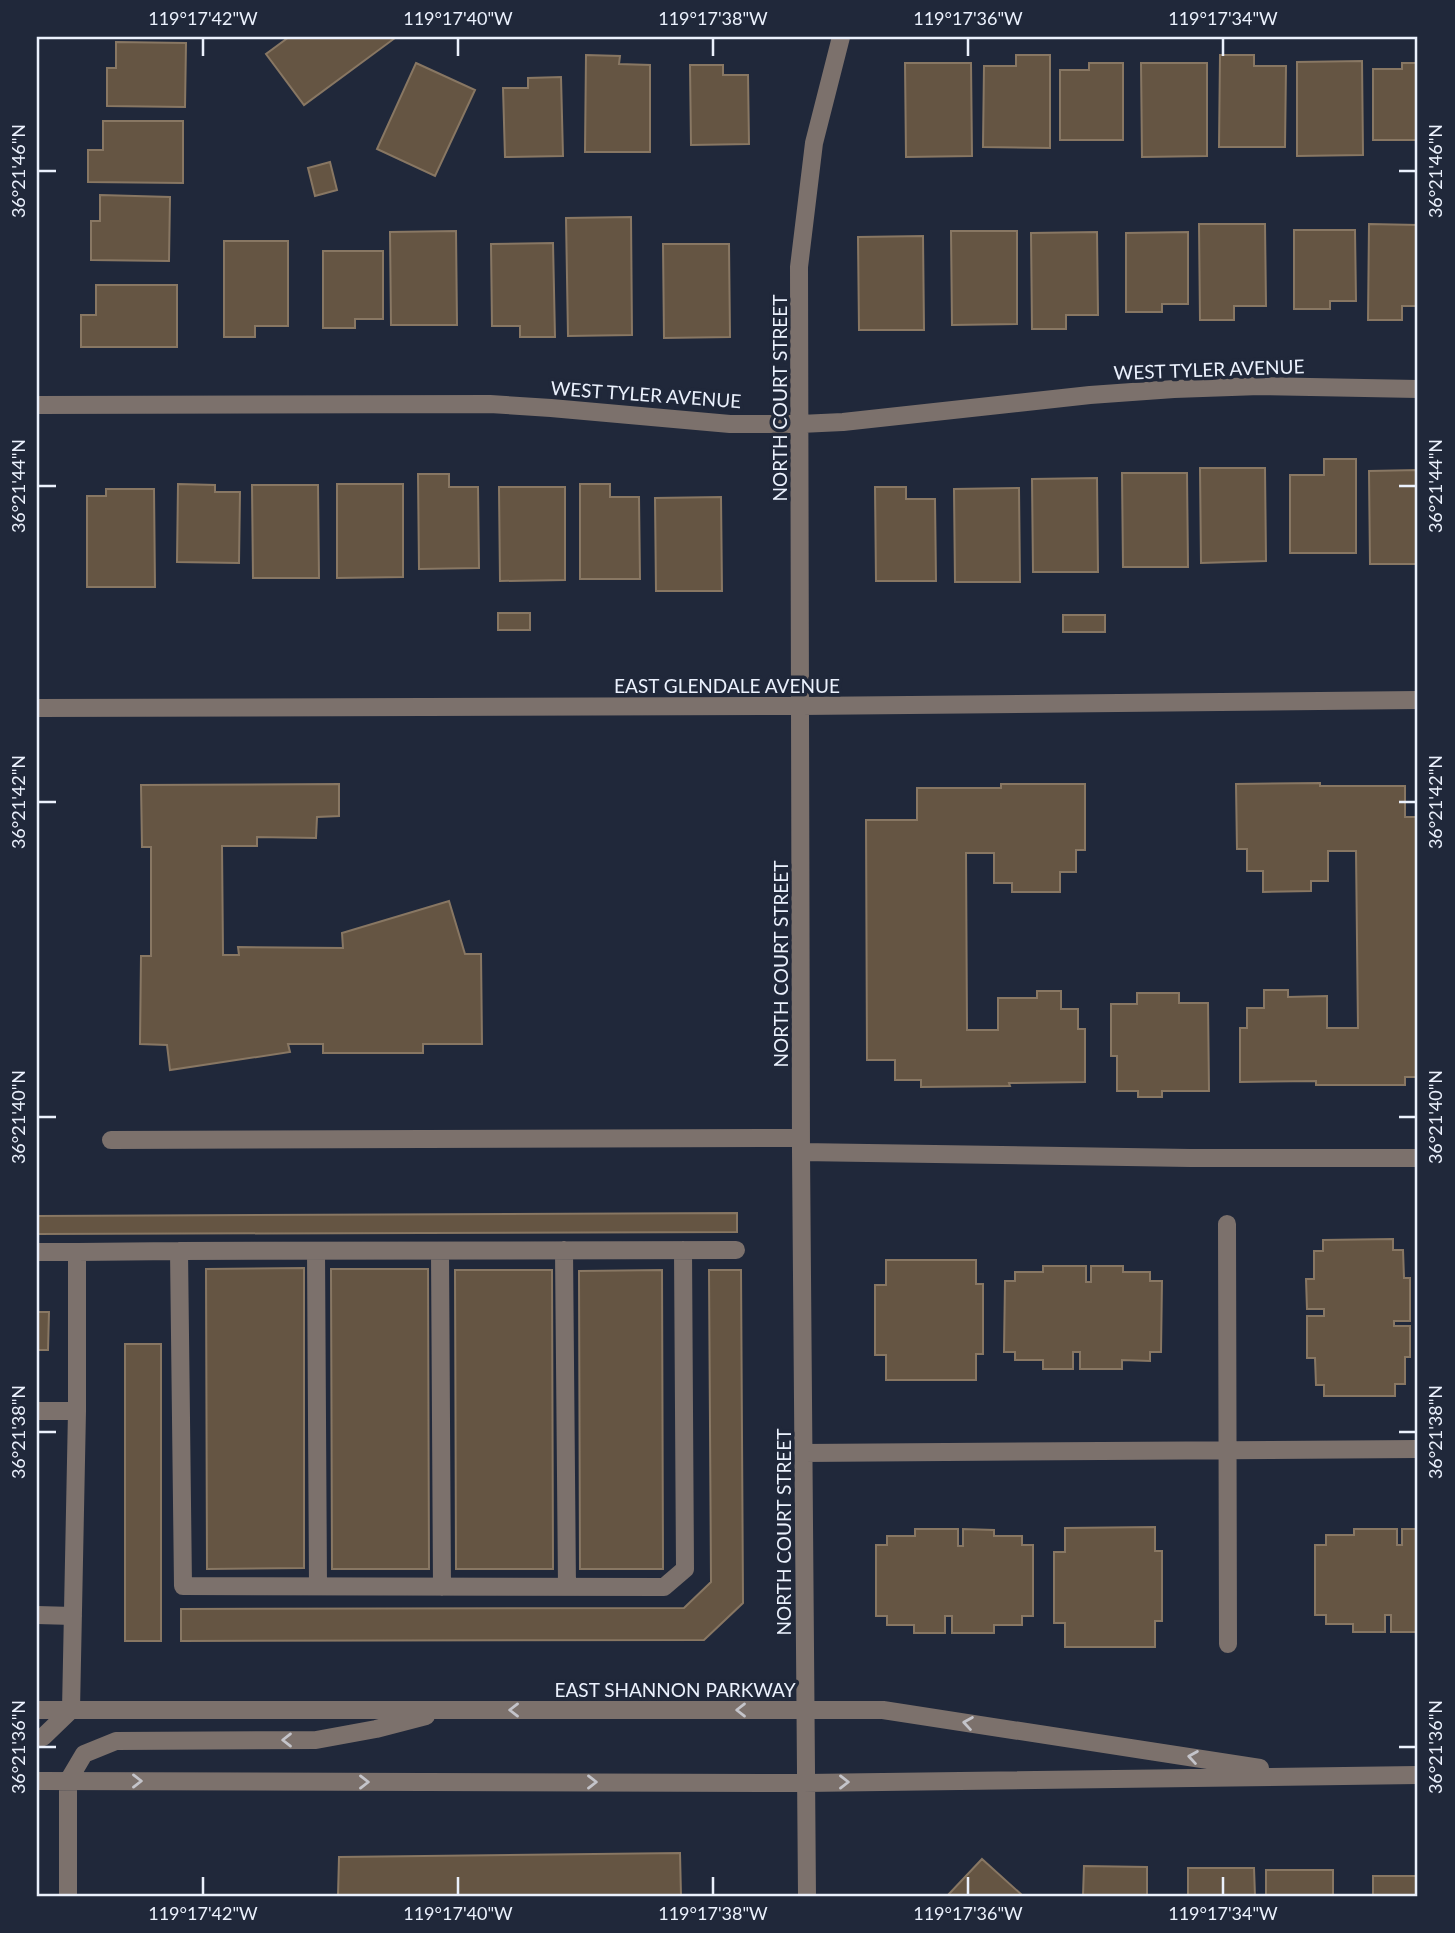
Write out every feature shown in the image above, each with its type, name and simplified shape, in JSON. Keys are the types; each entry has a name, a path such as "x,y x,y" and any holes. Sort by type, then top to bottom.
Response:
{"street":[{"name":"NORTH COURT STREET","path":"807,1896 801,1145 799,267 814,143 841,37"},
{"name":"WEST TYLER AVENUE","path":"37,405 490,404 730,424 800,424 1174,389 1260,386 1418,388"},
{"name":"EAST GLENDALE AVENUE","path":"37,708 801,706 1418,700"},
{"path":"111,1140 801,1145 1189,1158 1418,1158"},
{"path":"1227,1224 1228,1644"},
{"path":"564,1250 567,1587"},
{"path":"179,1251 183,1586 664,1587 685,1569 683,1250"},
{"path":"37,1252 736,1250"},
{"path":"316,1251 318,1586"},
{"path":"440,1251 442,1587"},
{"path":"37,1738 43,1737 71,1710 77,1252"},
{"path":"37,1411 77,1411"},
{"path":"803,1453 1418,1449"},
{"path":"37,1615 73,1616"},
{"name":"EAST SHANNON PARKWAY","path":"37,1710 883,1710 1308,1775"},
{"path":"68,1896 68,1781 84,1754 116,1741 316,1740 376,1729 450,1710"},
{"name":"EAST SHANNON PARKWAY","path":"37,1781 805,1783 1418,1775"}],"building":[{"path":"289,37 395,38 304,105 266,54"},
{"path":"116,42 186,43 185,107 107,106 107,68 116,68"},
{"path":"586,55 620,56 619,64 650,65 650,152 585,152"},
{"path":"1016,55 1050,55 1050,148 983,147 984,66 1016,66"},
{"path":"1220,55 1254,55 1254,66 1286,66 1285,147 1219,147"},
{"path":"1362,61 1363,155 1297,156 1297,62"},
{"path":"416,63 475,90 435,176 377,149"},
{"path":"905,63 971,63 972,156 906,157"},
{"path":"1089,63 1123,63 1123,140 1060,140 1060,70 1089,70"},
{"path":"1141,63 1207,63 1207,156 1142,157"},
{"path":"1402,63 1418,63 1418,140 1373,140 1373,69 1402,69"},
{"path":"690,65 723,65 723,75 748,75 749,144 691,145"},
{"path":"561,77 563,156 505,157 503,88 528,88 528,78"},
{"path":"103,121 183,121 183,183 88,182 88,150 103,150"},
{"path":"330,162 337,190 315,196 308,168"},
{"path":"100,195 170,197 169,261 91,260 91,221 100,221"},
{"path":"631,217 632,335 568,336 566,218"},
{"path":"1199,224 1265,224 1266,306 1234,306 1234,320 1200,320"},
{"path":"1369,224 1418,225 1418,306 1402,306 1402,320 1368,320"},
{"path":"1294,230 1355,230 1356,301 1330,301 1330,309 1294,309"},
{"path":"456,231 457,325 391,325 390,232"},
{"path":"951,231 1017,231 1017,324 952,325"},
{"path":"1097,232 1098,315 1066,315 1066,329 1032,329 1031,233"},
{"path":"1188,232 1188,304 1162,304 1162,312 1126,312 1126,233"},
{"path":"923,236 924,330 859,330 858,237"},
{"path":"224,241 288,241 288,326 255,326 255,337 224,337"},
{"path":"553,243 555,337 520,337 520,326 492,326 491,244"},
{"path":"663,244 729,244 730,337 664,338"},
{"path":"323,251 383,251 383,319 355,319 355,328 323,328"},
{"path":"96,285 177,285 177,347 81,347 81,315 96,315"},
{"path":"1324,459 1356,459 1356,553 1290,553 1290,475 1324,475"},
{"path":"1200,468 1265,468 1266,561 1201,563"},
{"path":"1418,470 1418,564 1370,564 1369,471"},
{"path":"1122,473 1187,473 1188,567 1123,567"},
{"path":"418,474 449,474 449,487 478,487 479,568 419,569"},
{"path":"1097,478 1098,572 1033,572 1032,479"},
{"path":"178,484 215,485 215,492 240,492 239,563 177,562"},
{"path":"337,484 403,484 403,577 337,578"},
{"path":"580,484 610,484 610,497 639,497 640,579 580,579"},
{"path":"252,485 318,485 319,578 253,578"},
{"path":"499,487 565,487 565,580 500,581"},
{"path":"875,487 906,487 906,499 935,499 936,581 876,581"},
{"path":"1019,488 1020,582 955,582 954,489"},
{"path":"106,489 154,489 155,587 87,587 87,496 106,496"},
{"path":"721,497 722,591 656,591 655,498"},
{"path":"498,613 530,613 530,630 498,630"},
{"path":"1063,615 1105,615 1105,632 1063,632"},
{"path":"1320,783 1320,786 1405,786 1405,817 1418,817 1418,1077 1405,1077 1405,1085 1316,1085 1316,1081 1240,1082 1240,1028 1247,1028 1247,1008 1264,1008 1264,990 1288,990 1288,997 1327,996 1327,1028 1358,1028 1356,851 1328,851 1328,881 1311,881 1311,891 1263,892 1263,871 1247,871 1247,849 1237,849 1236,784"},
{"path":"339,784 339,816 317,817 316,838 257,837 257,846 222,846 223,955 239,955 238,947 343,948 342,933 449,901 465,954 481,954 482,1044 423,1044 423,1053 323,1053 323,1044 288,1044 290,1052 170,1070 167,1045 140,1044 141,956 151,956 151,847 142,847 141,785"},
{"path":"1001,784 1085,784 1085,850 1076,850 1076,872 1060,872 1060,892 1012,892 1012,883 994,883 994,853 966,853 967,1030 998,1030 998,998 1037,998 1037,991 1061,991 1061,1009 1078,1009 1078,1029 1085,1029 1085,1082 921,1087 921,1080 895,1080 895,1060 867,1060 866,820 917,820 917,788 1001,788"},
{"path":"1137,993 1179,993 1179,1003 1208,1003 1209,1091 1162,1091 1162,1097 1138,1097 1138,1091 1117,1091 1117,1056 1111,1056 1111,1004 1137,1004"},
{"path":"737,1213 737,1232 37,1234 37,1216"},
{"path":"1393,1239 1393,1250 1403,1250 1404,1278 1410,1278 1410,1321 1394,1321 1394,1326 1410,1326 1410,1357 1405,1357 1405,1384 1395,1384 1395,1396 1324,1396 1324,1385 1316,1385 1315,1358 1307,1358 1307,1316 1324,1316 1324,1309 1307,1309 1306,1279 1314,1279 1314,1251 1323,1251 1323,1240"},
{"path":"886,1260 976,1260 976,1284 983,1284 983,1354 976,1354 976,1380 886,1380 886,1355 875,1355 875,1285 886,1285"},
{"path":"1043,1266 1086,1266 1086,1282 1091,1282 1091,1266 1123,1266 1123,1272 1150,1272 1150,1281 1162,1281 1161,1352 1150,1352 1150,1361 1122,1360 1122,1369 1080,1369 1080,1352 1073,1352 1073,1369 1043,1369 1043,1360 1015,1360 1015,1352 1004,1352 1005,1281 1015,1281 1015,1272 1043,1272"},
{"path":"304,1268 304,1568 207,1569 206,1269"},
{"path":"331,1269 428,1269 429,1569 332,1569"},
{"path":"455,1270 552,1270 553,1569 456,1569"},
{"path":"662,1270 663,1569 580,1569 579,1271"},
{"path":"709,1270 741,1270 743,1603 704,1640 181,1641 181,1609 684,1608 711,1582"},
{"path":"37,1312 49,1312 48,1350 37,1350"},
{"path":"125,1344 161,1344 161,1641 125,1641"},
{"path":"1155,1527 1155,1551 1162,1551 1162,1621 1155,1621 1155,1647 1065,1647 1065,1623 1054,1623 1054,1552 1065,1552 1065,1528"},
{"path":"915,1529 958,1529 958,1546 963,1546 963,1529 994,1530 994,1536 1022,1536 1022,1545 1033,1545 1033,1616 1022,1616 1022,1625 994,1625 994,1633 952,1633 952,1616 945,1616 945,1633 914,1633 914,1625 887,1625 887,1616 876,1616 876,1545 887,1545 887,1536 915,1536"},
{"path":"1354,1529 1397,1529 1397,1545 1402,1545 1402,1529 1418,1529 1418,1632 1391,1632 1391,1615 1385,1615 1385,1632 1353,1632 1353,1624 1326,1624 1326,1615 1315,1615 1315,1545 1326,1545 1326,1535 1354,1535"},
{"path":"680,1853 681,1896 338,1896 339,1857"},
{"path":"982,1859 1023,1896 947,1896"},
{"path":"1084,1866 1147,1867 1147,1896 1083,1896"},
{"path":"1188,1868 1254,1868 1255,1896 1188,1896"},
{"path":"1266,1870 1333,1870 1333,1896 1266,1896"},
{"path":"1373,1876 1418,1876 1418,1896 1373,1896"}]}
